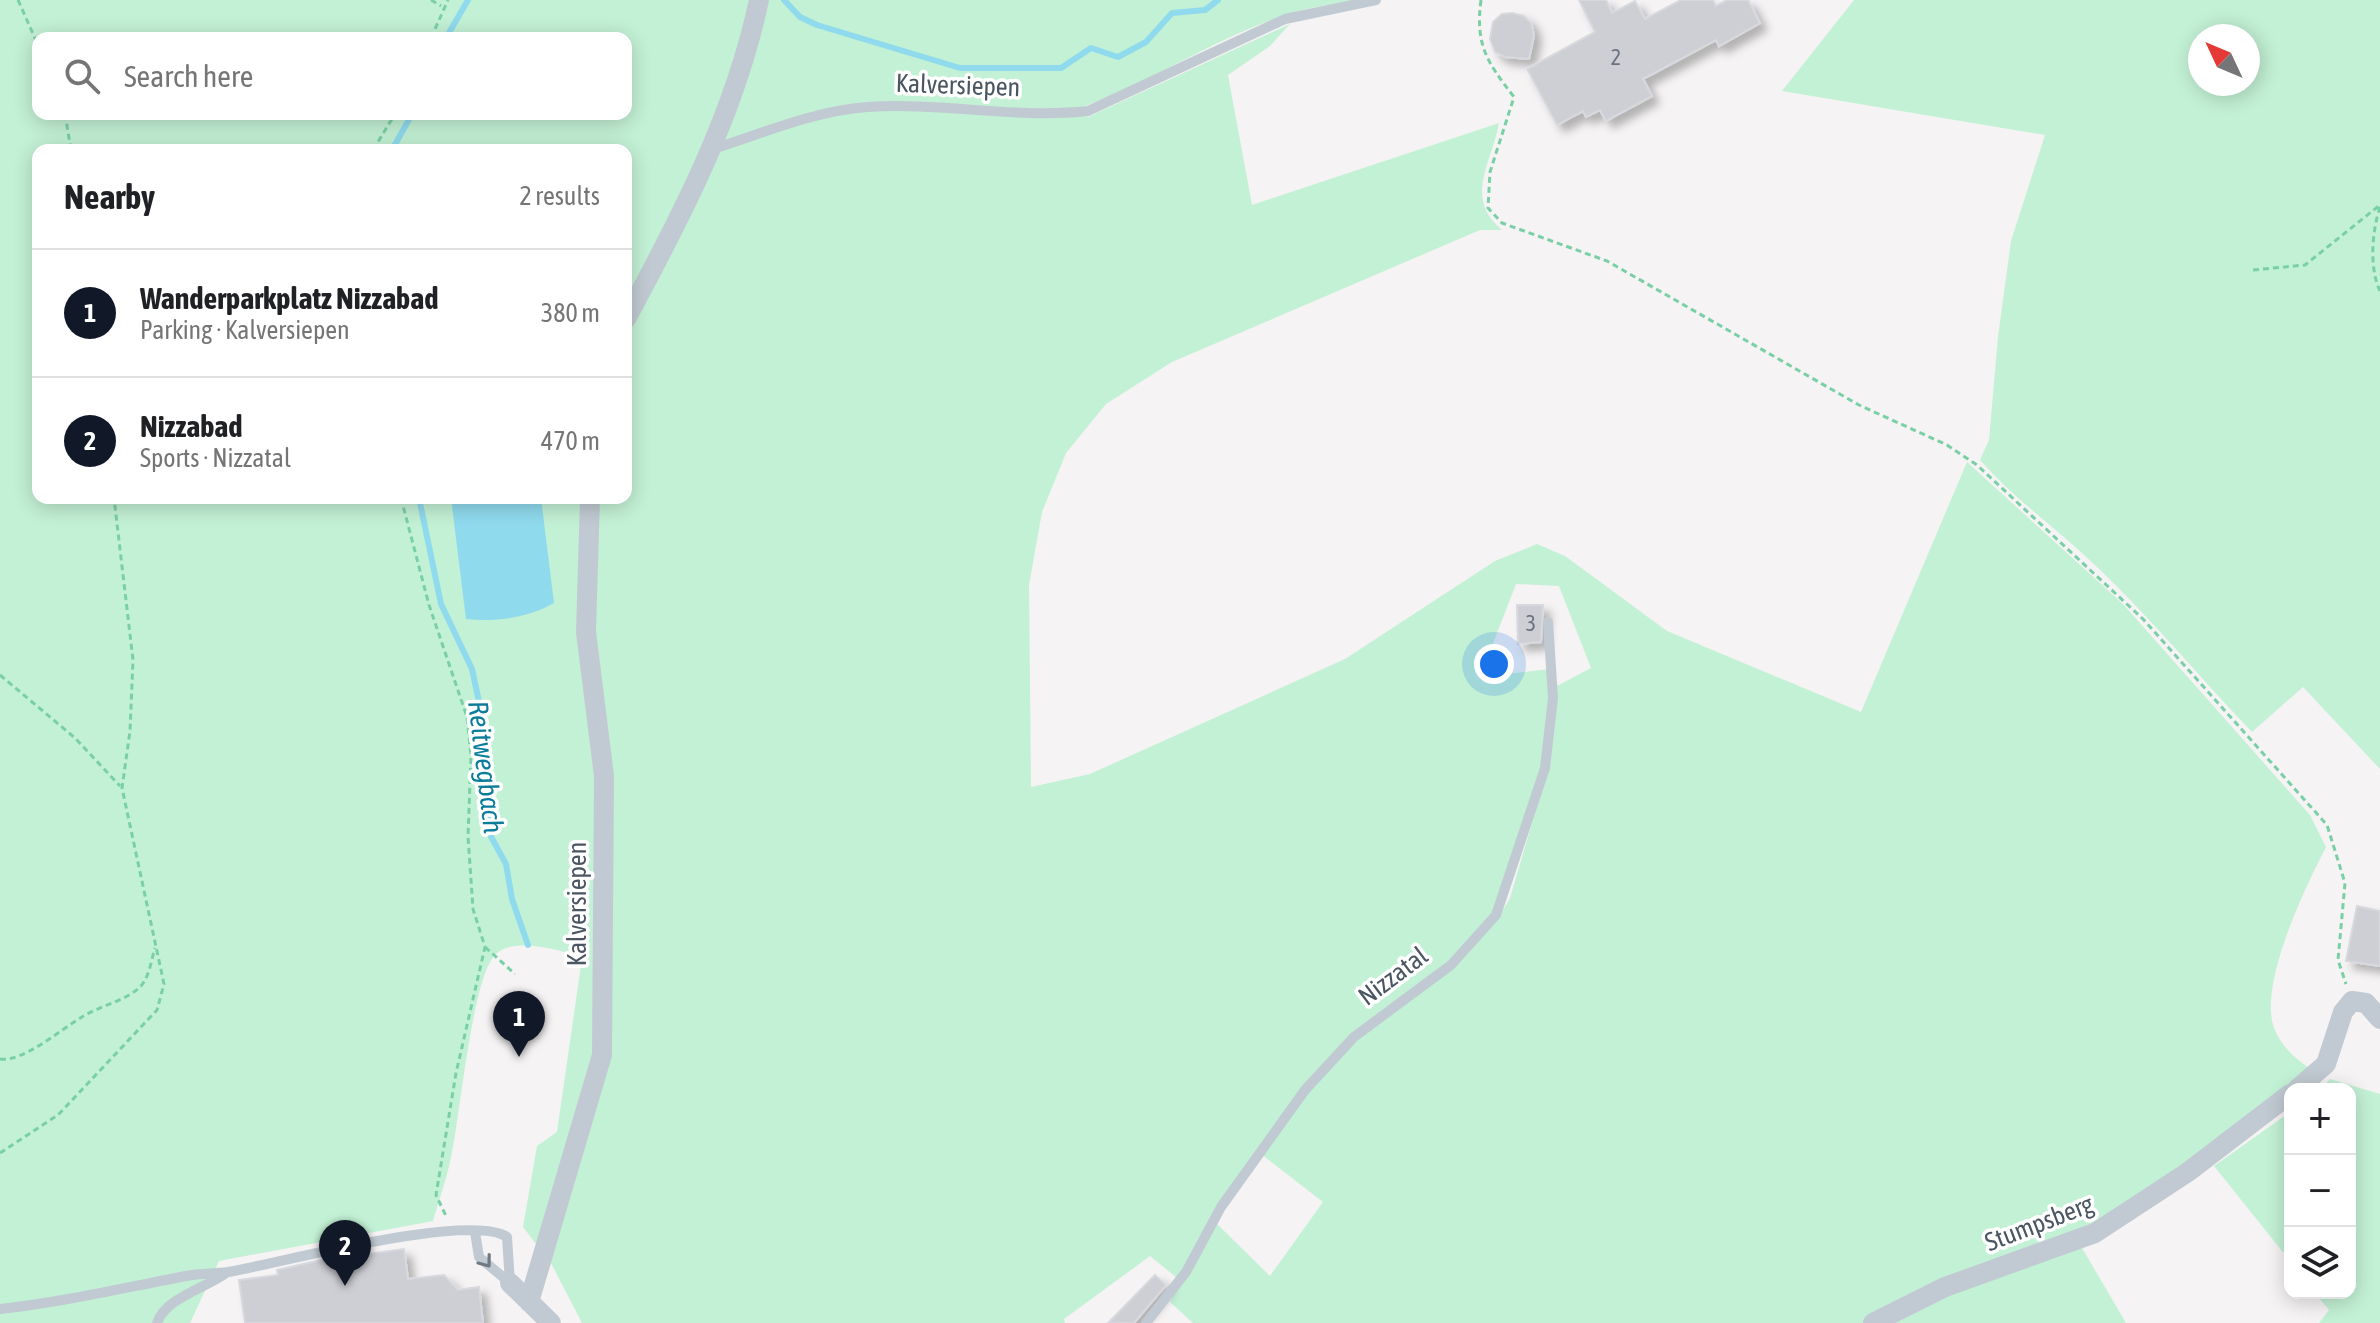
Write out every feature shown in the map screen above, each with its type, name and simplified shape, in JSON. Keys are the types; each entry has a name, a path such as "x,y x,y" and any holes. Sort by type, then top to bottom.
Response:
{"street":[{"path":"632,308 680,219 723,124 759,0"},
{"name":"Kalversiepen","path":"529,1302 602,1055 604,776 586,632 590,504"},
{"path":"2304,1083 2326,1064 2343,1012 2352,1001 2366,1003 2380,1019"},
{"name":"Stumpsberg","path":"1873,1323 1945,1287 2095,1233 2156,1195 2284,1099"},
{"path":"510,1283 551,1323"}],"lane":[{"name":"Kalversiepen","path":"711,150 825,113 868,107 1054,114 1088,111 1285,19 1376,0"},
{"name":"Nizzatal","path":"1146,1323 1177,1285 1221,1207 1305,1090 1354,1037 1451,965 1496,915 1545,768 1553,698 1548,622"},
{"path":"0,1309 60,1302 189,1275 226,1273 269,1262 457,1231 498,1231 507,1237 510,1283"},
{"path":"475,1232 479,1257 510,1283"},
{"path":"157,1323 162,1311 226,1273"}],"path":[{"path":"18,0 32,32"},
{"path":"431,0 443,7"},
{"path":"433,32 448,0"},
{"path":"1481,0 1477,30 1488,63 1514,97 1490,172 1488,208 1502,223 1607,261 1859,405 1947,445 1977,465 2092,570 2143,619 2327,825 2345,883 2338,960 2352,1001"},
{"path":"66,120 70,144"},
{"path":"377,144 391,120"},
{"path":"2253,270 2305,265 2380,206"},
{"path":"2380,206 2375,221 2373,276 2380,291"},
{"path":"0,1153 58,1115 157,1010 164,984 122,788 130,731 133,660 115,504"},
{"path":"403,504 429,605 467,717 471,756 468,836 473,909 485,947 456,1073 436,1195 441,1210 457,1231"},
{"path":"0,675 75,738 122,788"},
{"path":"0,1059 5,1061 33,1049 84,1016 138,989 146,979 156,944"},
{"path":"485,947 515,974"}],"green space":[{"path":"0,0 1358,0 1295,12 1260,24 1085,106 1088,117 1290,24 1270,46 1228,75 1252,205 1499,123 1482,193 1490,218 1502,230 1480,230 1172,362 1106,404 1066,453 1042,512 1029,585 1031,787 1090,774 1345,659 1495,561 1537,544 1565,556 1667,631 1861,712 1967,462 2123,604 2310,815 2326,847 2286,936 2278,962 2271,1009 2274,1028 2282,1043 2299,1061 2320,1074 2308,1083 2284,1083 2284,1101 2144,1204 1867,1323 1193,1323 1170,1302 1216,1223 1270,1276 1323,1202 1261,1154 1307,1091 1355,1039 1452,968 1499,917 1510,898 1544,782 1557,686 1591,668 1559,586 1516,584 1480,677 1550,669 1551,699 1543,770 1496,910 1463,952 1352,1036 1304,1089 1177,1278 1150,1256 1064,1319 1065,1323 582,1323 552,1265 523,1227 537,1146 557,1132 582,958 525,945 503,949 495,955 487,969 473,1019 455,1138 433,1221 219,1261 190,1323 0,1323"},
{"path":"1854,0 2380,0 2380,769 2303,687 2252,732 2117,587 1980,460 1989,440 2011,241 2045,135 1782,91"},
{"path":"2356,1087 2380,1094 2380,1323 2319,1323 2329,1310 2320,1299 2356,1299"},
{"path":"2284,1116 2284,1254 2214,1166"},
{"path":"2082,1248 2126,1323 1887,1323 1946,1293"}],"water":[{"path":"452,504 542,504 554,603 511,618 466,619"}],"building":[{"path":"1579,0 1606,0 1612,13 1635,1 1645,19 1681,0 1713,0 1716,6 1727,0 1748,0 1760,23 1719,46 1716,40 1643,79 1652,96 1606,121 1600,110 1586,117 1583,111 1557,125 1527,69 1595,32"},
{"path":"1502,14 1524,16 1531,23 1534,35 1529,59 1505,57 1495,52 1490,39 1493,22"},
{"path":"1517,605 1543,605 1541,642 1518,644"},
{"path":"2357,906 2380,911 2380,966 2346,961"},
{"path":"404,1249 408,1279 444,1275 458,1290 479,1287 483,1323 245,1323 239,1280 278,1275 277,1270 321,1260"},
{"path":"1155,1275 1166,1285 1134,1323 1108,1323"}],"waterway":[{"name":"Reitwegbach","path":"449,32 468,0"},
{"path":"784,0 800,17 817,25 960,68 1061,68 1091,48 1118,57 1146,42 1172,13 1205,10 1218,0"},
{"name":"Reitwegbach","path":"395,144 409,120"},
{"name":"Reitwegbach","path":"420,504 441,604 472,669 485,730 491,792 489,833 506,864 512,899 528,945"}],"place":[{"name":"Wanderparkplatz Nizzabad","path":"519,1057"},
{"name":"Nizzabad","path":"345,1286"}]}
